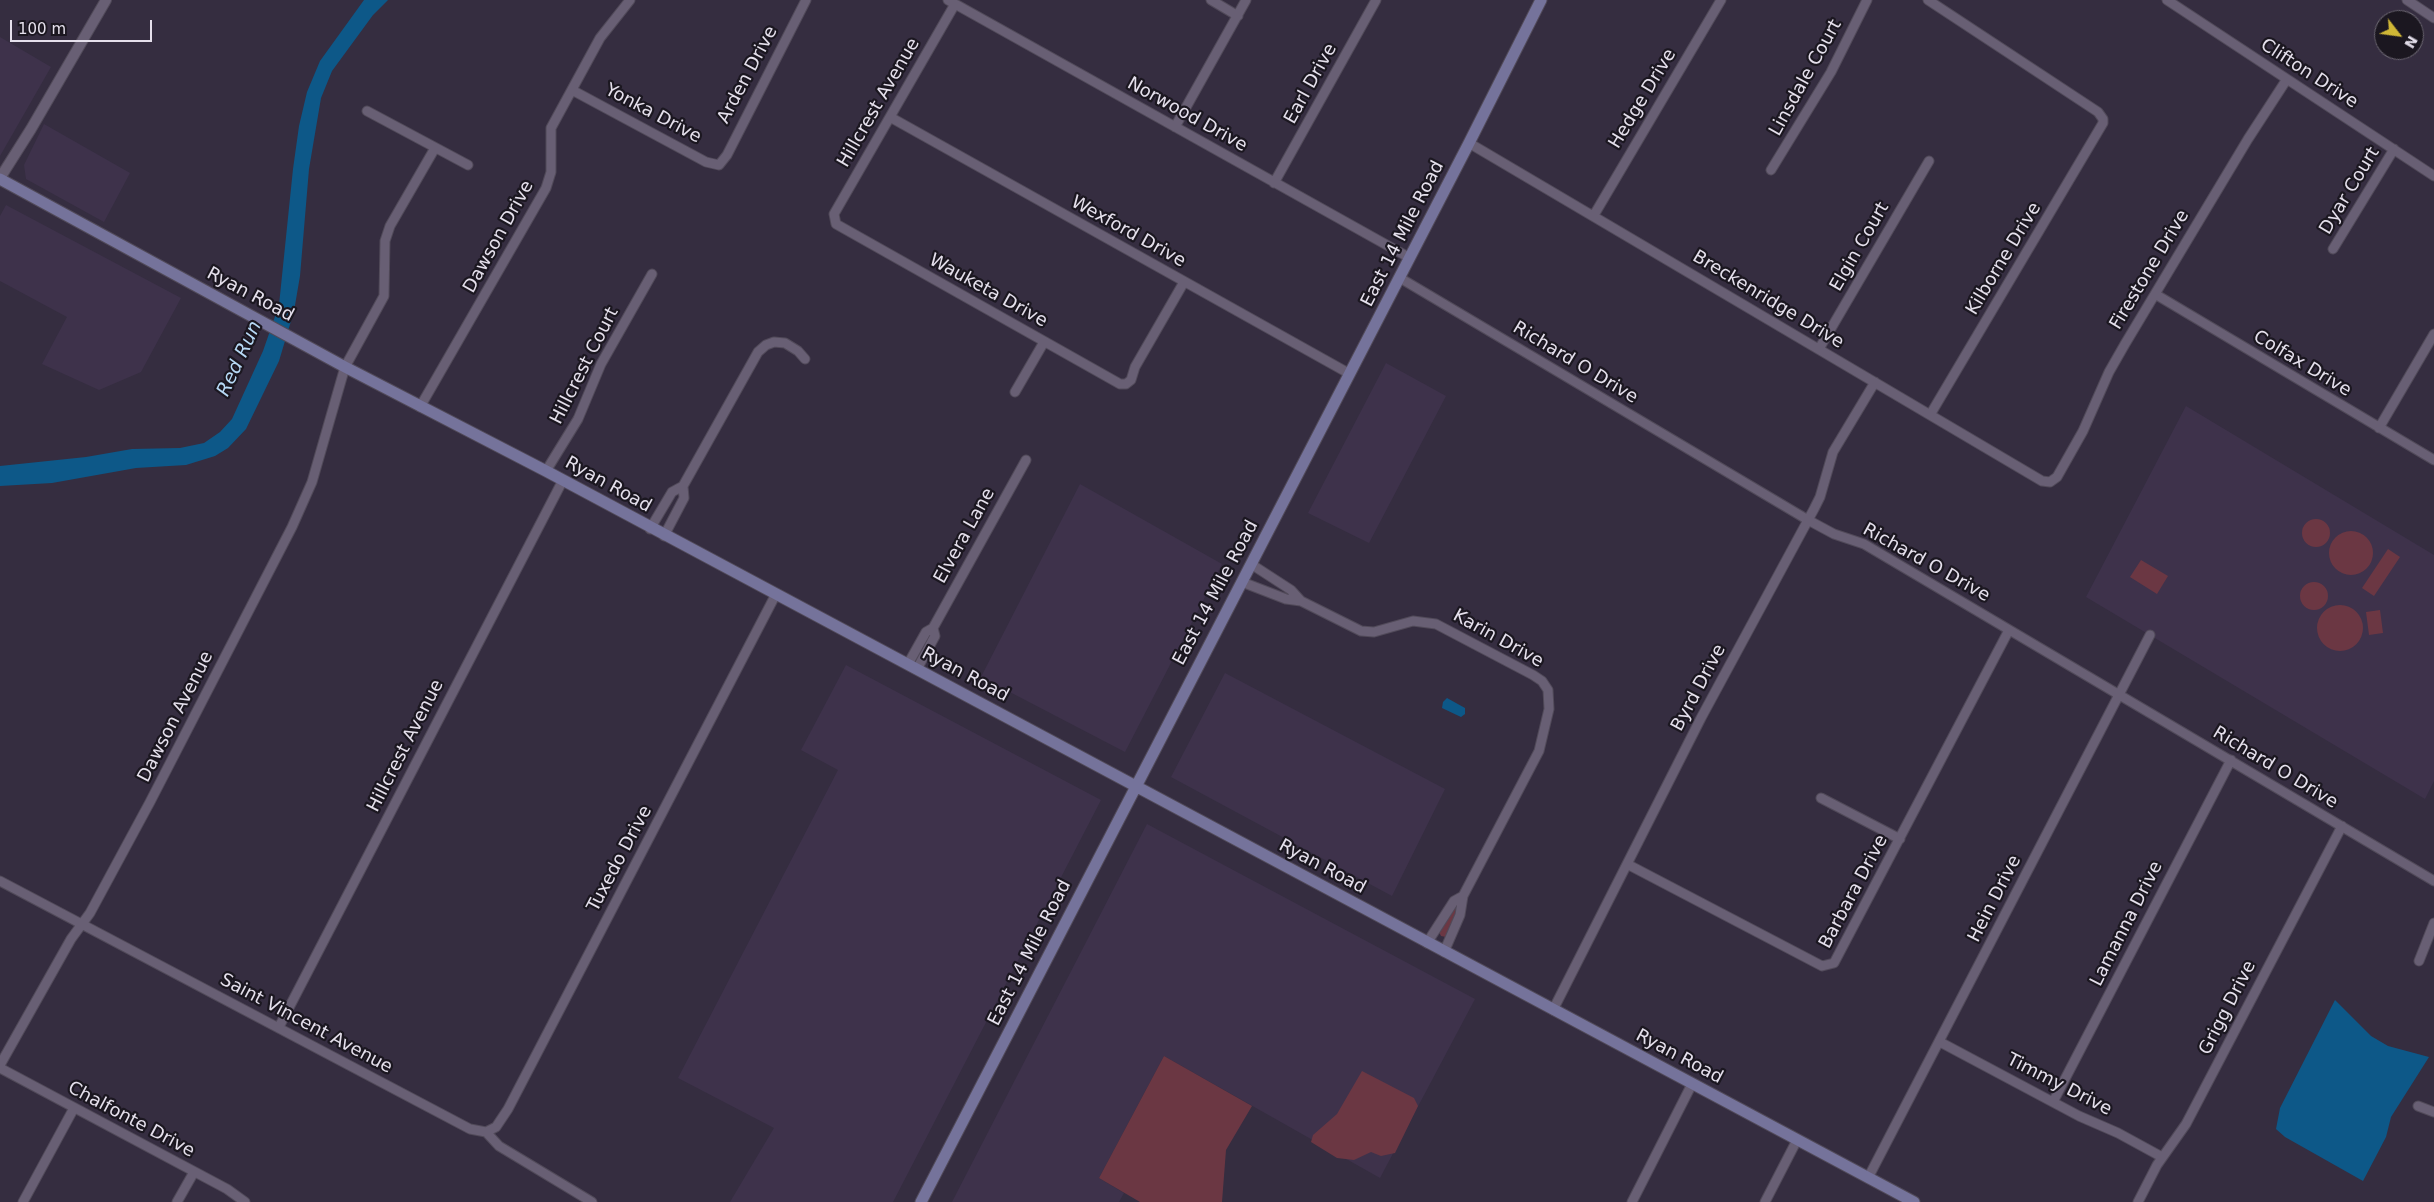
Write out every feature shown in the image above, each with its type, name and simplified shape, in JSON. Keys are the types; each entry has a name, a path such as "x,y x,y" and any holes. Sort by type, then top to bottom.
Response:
{"main road":[{"name":"East 14 Mile Road","path":"921,1202 1134,787 1470,143 1541,0"},
{"name":"Ryan Road","path":"0,179 345,367 546,471 650,529 776,594 1134,787 1914,1202"}],"street":[{"path":"0,179 106,0"},
{"name":"Dawson Drive","path":"420,407 546,188 551,172 551,128 600,38 630,0"},
{"name":"Arden Drive","path":"719,165 727,154 806,0"},
{"path":"1211,0 1238,16"},
{"path":"1175,127 1246,0"},
{"name":"Earl Drive","path":"1274,183 1376,0"},
{"name":"Hedge Drive","path":"1594,215 1721,0"},
{"name":"Linsdale Court","path":"1772,170 1830,72 1867,0"},
{"name":"Kilborne Drive","path":"1928,0 2098,112 2103,119 2102,128 1930,415"},
{"name":"Clifton Drive","path":"2167,0 2434,176"},
{"path":"2407,0 2434,18"},
{"name":"Norwood Drive","path":"952,2 1410,258"},
{"name":"Hillcrest Avenue","path":"833,220 834,214 890,117 952,2"},
{"name":"Firestone Drive","path":"2050,482 2057,477 2083,432 2114,362 2248,138 2287,79"},
{"name":"Yonka Drive","path":"572,90 706,162 719,165"},
{"path":"367,111 468,165"},
{"name":"Wexford Drive","path":"890,117 1350,374"},
{"name":"Breckenridge Drive","path":"1470,143 2042,481 2050,482"},
{"name":"Dawson Avenue","path":"0,1066 71,938 81,925 150,802 292,527 312,482 345,367 384,296 385,241 390,226 435,148"},
{"name":"Dyar Court","path":"2333,249 2394,149"},
{"name":"Elgin Court","path":"1819,349 1929,161"},
{"name":"Wauketa Drive","path":"833,220 843,229 1120,384 1129,383 1135,367 1184,282"},
{"name":"Hillcrest Court","path":"546,471 578,419 601,364 652,274"},
{"name":"Richard O Drive","path":"1400,278 1808,520 1834,534 1864,544 2434,881"},
{"name":"Colfax Drive","path":"2154,294 2434,460"},
{"path":"2379,428 2434,334"},
{"path":"650,529 672,492 683,486 758,352 774,342 785,343 798,351 805,359"},
{"path":"1015,392 1044,342"},
{"name":"Byrd Drive","path":"1553,1010 1701,718 1820,497 1833,452 1875,382"},
{"name":"Elvera Lane","path":"912,667 926,632 933,628 1026,460"},
{"name":"Hillcrest Avenue","path":"279,1027 562,480"},
{"path":"664,536 684,498 683,486"},
{"name":"Karin Drive","path":"1252,564 1291,590 1301,601"},
{"name":"Karin Drive","path":"1242,582 1286,599 1301,601 1361,632 1374,632 1413,621 1436,624 1533,675 1542,681 1548,690 1549,709 1538,752 1463,896 1460,915 1444,952"},
{"name":"Tuxedo Drive","path":"486,1132 496,1127 508,1109 776,594"},
{"name":"Barbara Drive","path":"1627,864 1826,966 1838,960 2009,630"},
{"name":"Hein Drive","path":"1868,1178 2150,635"},
{"name":"Lamanna Drive","path":"2053,1102 2230,760"},
{"path":"1821,798 1900,839"},
{"name":"Grigg Drive","path":"2138,1202 2162,1158 2186,1124 2342,826"},
{"name":"Saint Vincent Avenue","path":"0,881 470,1129 486,1132 499,1146 592,1202"},
{"name":"Karin Drive","path":"1427,943 1454,901 1463,896"},
{"path":"2418,960 2434,924"},
{"name":"Timmy Drive","path":"1940,1042 2053,1102 2118,1133 2162,1158"},
{"name":"Chalfonte Drive","path":"0,1066 74,1108 227,1189 245,1202"},
{"path":"1632,1202 1692,1084"},
{"path":"2418,1106 2434,1112"},
{"path":"23,1202 74,1108"},
{"path":"1765,1202 1797,1140"},
{"path":"177,1202 194,1172"}],"shaded area":[{"path":"0,37 51,67 0,156"},
{"path":"44,124 130,173 104,222 26,179 24,165"},
{"path":"6,205 181,298 141,372 99,390 42,364 67,317 0,281 0,216"},
{"path":"1386,363 1446,396 1369,543 1308,513"},
{"path":"2186,406 2434,555 2434,781 2425,799 2086,597"},
{"path":"1080,484 1222,564 1125,752 981,677"},
{"path":"2316,519 2326,523 2330,533 2326,543 2316,547 2306,543 2302,533 2306,523"},
{"path":"2355,531 2367,537 2372,544 2372,562 2367,569 2360,574 2347,575 2339,572 2332,565 2329,549 2332,541 2339,534"},
{"path":"2388,549 2400,557 2374,596 2362,588"},
{"path":"2141,560 2168,576 2157,594 2130,577"},
{"path":"2314,582 2324,586 2328,596 2324,606 2314,610 2304,606 2300,596 2304,586"},
{"path":"2340,605 2353,609 2359,615 2363,628 2359,641 2353,647 2340,651 2327,647 2321,641 2317,628 2321,615 2327,609"},
{"path":"2380,610 2383,633 2369,635 2366,612"},
{"path":"846,665 1101,800 893,1202 730,1202 774,1128 678,1078 838,770 801,750"},
{"path":"1225,673 1445,789 1392,896 1171,777"},
{"path":"1147,824 1475,999 1380,1178 1164,1056 1099,1178 1124,1193 1119,1202 952,1202"},
{"path":"1454,907 1458,909 1449,932 1446,937 1441,936 1439,932"},
{"path":"1164,1056 1252,1106 1226,1150 1222,1202 1140,1202 1099,1178"},
{"path":"1362,1071 1414,1098 1418,1106 1395,1153 1381,1156 1371,1152 1354,1160 1337,1158 1311,1142 1313,1135 1337,1114"}],"water":[{"name":"Red Run","path":"364,0 388,0 373,15 332,71 321,98 309,169 300,276 294,311 279,361 246,429 228,448 215,456 186,465 136,468 52,483 0,486 0,466 86,457 132,449 180,448 204,443 220,432 232,419 263,351 279,305 293,169 299,126 307,92 320,61"},
{"path":"1447,698 1465,708 1465,714 1461,717 1442,708 1443,702"},
{"path":"2335,1000 2371,1036 2388,1046 2429,1057 2391,1117 2386,1137 2363,1181 2285,1137 2276,1129 2280,1108"}]}
